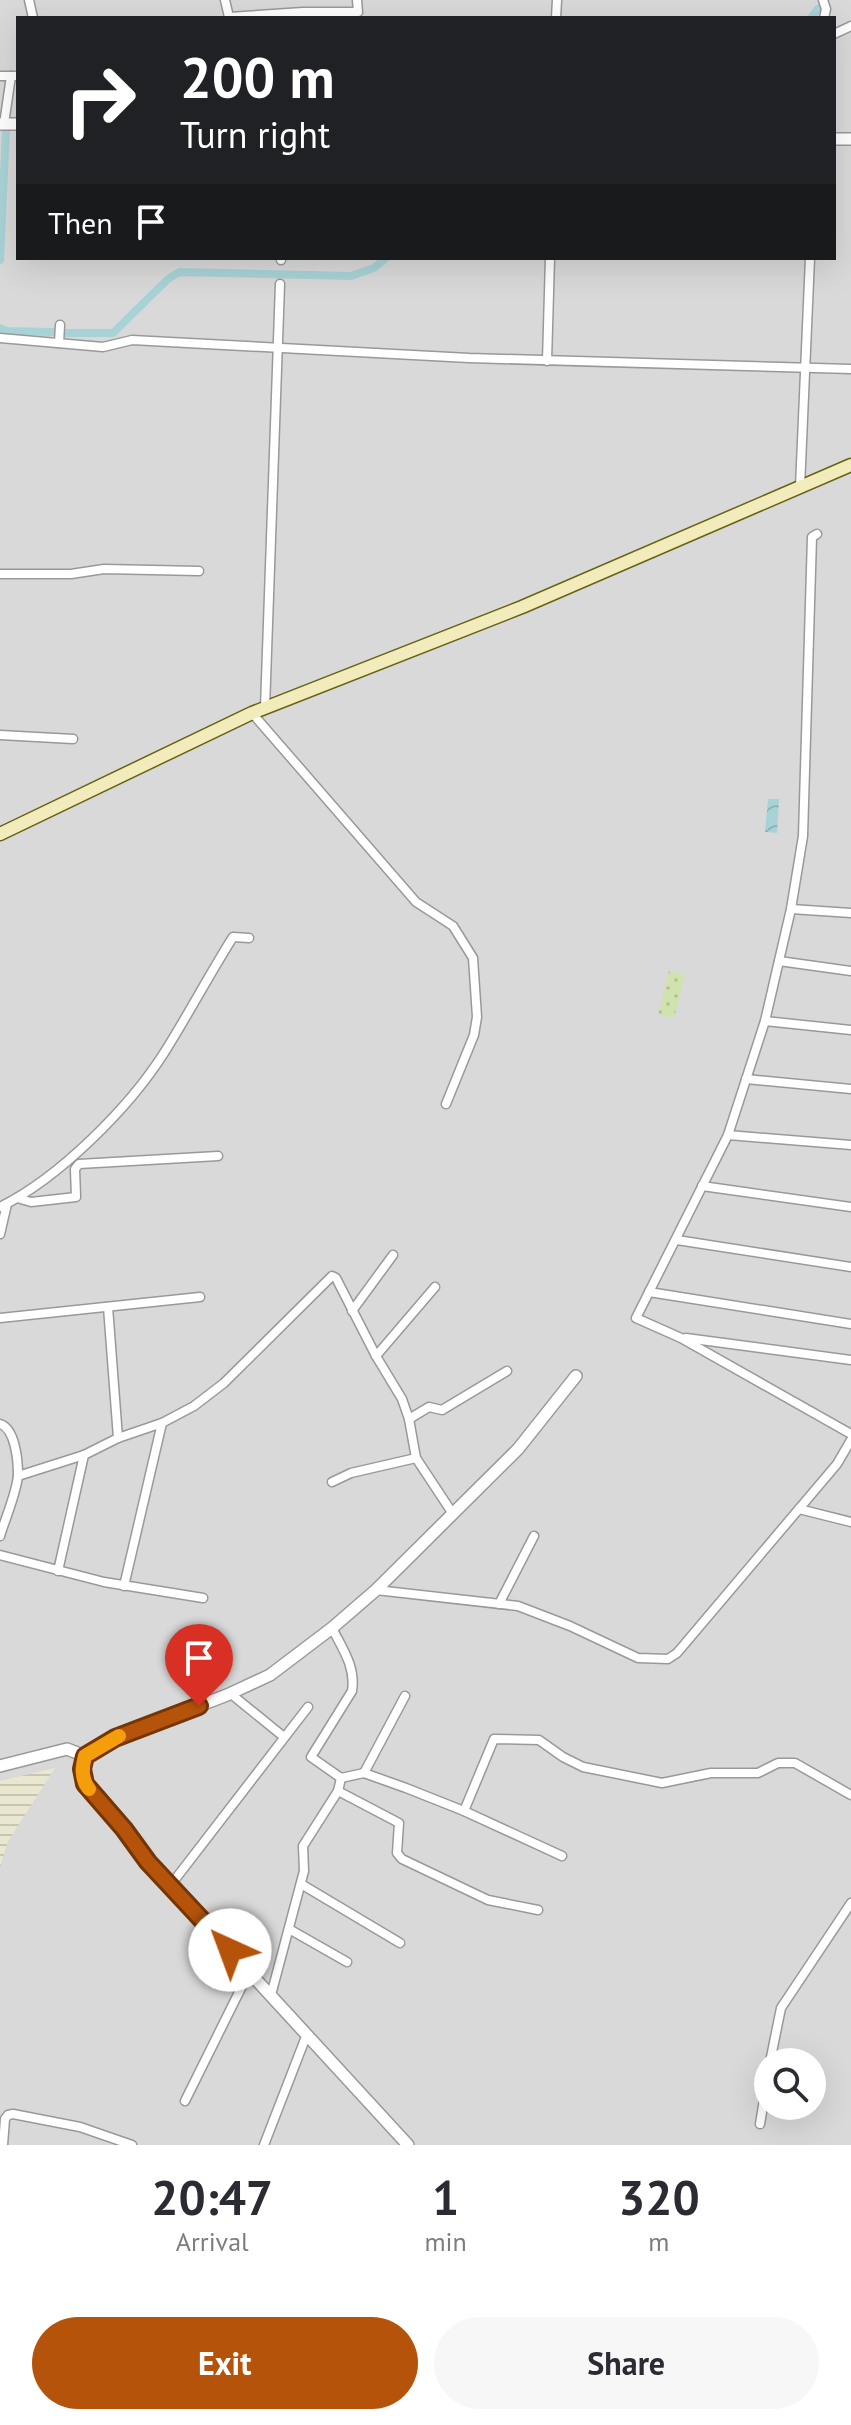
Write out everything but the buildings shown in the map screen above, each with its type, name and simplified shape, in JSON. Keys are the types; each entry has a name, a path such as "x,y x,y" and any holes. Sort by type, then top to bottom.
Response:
{"main road":[{"path":"0,834 252,713 522,607 851,465"}],"street":[{"path":"287,16 358,12 357,0"},
{"path":"0,76 11,81 2,124"},
{"path":"547,361 550,260"},
{"path":"800,487 810,260"},
{"path":"265,708 280,284"},
{"path":"59,343 60,325"},
{"path":"0,338 103,347 132,340 547,361 851,369"},
{"path":"376,1590 518,1606 638,1658 668,1659 677,1653 837,1464 851,1437 681,1338 636,1318 728,1135 765,1021 779,961 803,836 812,537 817,534"},
{"path":"0,574 71,574 104,569 199,571"},
{"path":"252,713 416,902 453,926 473,958 477,1017 474,1035 446,1104"},
{"path":"0,735 73,739"},
{"path":"791,909 851,913"},
{"path":"0,1234 3,1206 64,1165 115,1115 162,1056 233,937 249,938"},
{"path":"779,961 851,971"},
{"path":"765,1021 851,1030"},
{"path":"746,1079 851,1089"},
{"path":"728,1135 851,1145"},
{"path":"17,1198 31,1202 76,1197 75,1169 79,1164 218,1156"},
{"path":"702,1186 851,1207"},
{"path":"677,1240 851,1267"},
{"path":"352,1311 393,1255"},
{"path":"18,1476 84,1455 118,1438 162,1423 194,1406 224,1383 330,1277 336,1278 402,1399 416,1458 453,1514"},
{"path":"376,1356 435,1287"},
{"path":"649,1292 851,1324"},
{"path":"0,1318 200,1297"},
{"path":"108,1307 118,1438"},
{"path":"681,1338 851,1360"},
{"path":"409,1419 429,1407 442,1410 507,1371"},
{"path":"408,2145 170,1886 85,1784 82,1769 85,1756 115,1738 231,1694 270,1675 332,1628 376,1590 518,1449 576,1376"},
{"path":"124,1586 162,1423"},
{"path":"0,1424 12,1433 18,1476 0,1536"},
{"path":"58,1571 84,1455"},
{"path":"332,1482 351,1473 416,1458"},
{"path":"799,1509 851,1522"},
{"path":"499,1604 534,1536"},
{"path":"0,1555 124,1586 203,1598"},
{"path":"332,1628 350,1663 353,1685 311,1757 341,1778 364,1773 464,1811 562,1856"},
{"path":"231,1694 284,1737"},
{"path":"364,1773 405,1696"},
{"path":"170,1886 308,1707"},
{"path":"464,1811 494,1739 513,1738 539,1740 583,1767 662,1783 711,1773 758,1773 778,1763 795,1763 851,1795"},
{"path":"0,1766 67,1749 85,1756"},
{"path":"271,1995 304,1871 303,1846 338,1791 341,1778"},
{"path":"338,1791 399,1823 397,1853 402,1859 488,1900 538,1910"},
{"path":"301,1884 400,1943"},
{"path":"773,2048 781,2008 851,1903"},
{"path":"289,1929 347,1962"},
{"path":"185,2101 249,1972"},
{"path":"264,2145 307,2034"},
{"path":"3,2145 5,2119 13,2114 80,2127 132,2145"},
{"path":"760,2124 761,2120"}],"shaded area":[{"path":"0,0 851,0 851,2145 0,2145"},
{"path":"55,1768 8,1841 0,1867 0,1781"}],"green space":[{"path":"669,971 685,975 674,1018 658,1014"}],"water":[{"path":"768,799 779,799 777,833 765,832"}],"waterway":[{"path":"813,16 818,9"},
{"path":"0,260 6,129"},
{"path":"66,333 113,333 179,272 351,276 374,268 384,260"},
{"path":"0,328 7,331 53,332"}],"slow traffic":[{"path":"89,1789 82,1769 85,1756 119,1736"}],"route":[{"path":"199,1706 115,1738 85,1756 82,1769 85,1784 148,1862 230,1950"}]}
